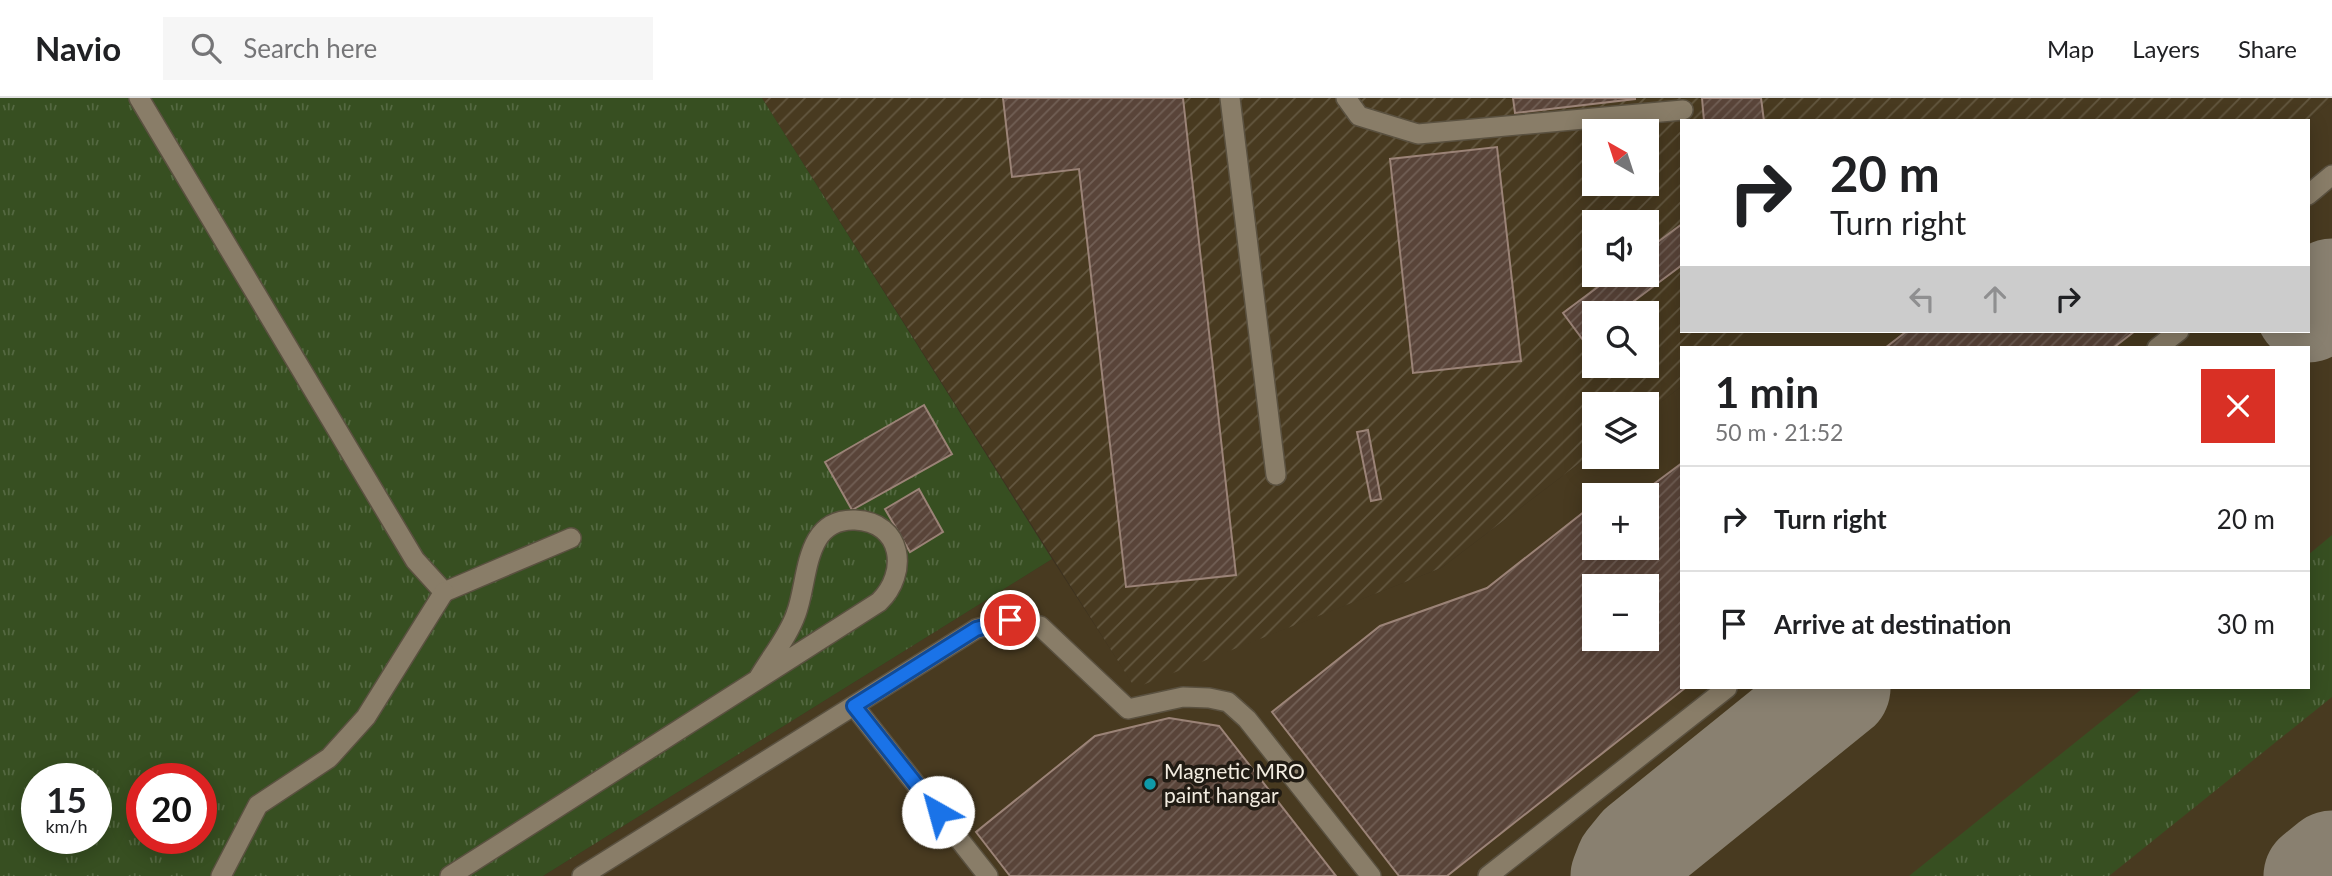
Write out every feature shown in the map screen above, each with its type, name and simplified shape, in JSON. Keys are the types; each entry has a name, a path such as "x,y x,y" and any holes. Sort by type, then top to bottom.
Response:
{"lane":[{"path":"139,98 415,560 444,592"},
{"path":"1230,98 1276,475"},
{"path":"1346,98 1359,116 1418,134 1683,110"},
{"path":"2310,193 2332,175"},
{"path":"2160,346 2176,333"},
{"path":"450,876 880,602 889,593 899,569 894,544 875,524 846,520 819,535 811,548 796,615 758,679"},
{"path":"221,876 258,805 329,758 366,717 444,592 571,538"},
{"path":"582,876 976,629 1010,620 1040,626 1128,709 1183,697 1228,702 1254,729 1371,876"},
{"path":"1488,876 1726,689"},
{"path":"854,706 988,876"}],"shaded area":[{"path":"762,98 2332,98 2332,101 2310,119 1680,119 1680,333 1751,333 1734,346 1680,346 1680,387 1659,403 1659,392 1582,392 1582,461 1441,568 1135,688"},
{"path":"2332,101 2332,876 543,876 1052,559 1135,687 1441,568 1582,461 1582,469 1659,469 1659,403 1680,387 1680,689 2310,689 2310,346 1734,346 1751,333 2310,333 2310,119"}],"green space":[{"path":"0,98 762,98 1052,559 543,876 0,876"},
{"path":"2332,535 2332,697 2109,876 1909,876 2142,689 2310,689 2310,553"}],"building":[{"path":"1003,98 1183,98 1236,575 1126,587 1079,169 1012,177"},
{"path":"1513,98 1635,98 1635,99 1515,113"},
{"path":"1702,98 1761,98 1764,119 1704,119"},
{"path":"1497,147 1521,361 1413,373 1390,159"},
{"path":"1680,225 1680,266 1659,282 1659,241"},
{"path":"1598,287 1653,287 1634,301 1582,301 1582,339 1563,313"},
{"path":"1904,333 2132,333 2116,346 1888,346"},
{"path":"924,405 952,454 852,510 825,462"},
{"path":"1368,430 1381,499 1371,501 1357,432"},
{"path":"1680,464 1680,689 1684,689 1447,876 1399,876 1272,712 1380,626 1487,588 1582,513 1582,560 1659,560 1659,483 1655,483"},
{"path":"919,489 943,532 910,552 885,509"},
{"name":"Magnetic MRO paint hangar","path":"1169,718 1219,726 1336,876 1010,876 976,832 1095,736"}],"taxiway":[{"path":"2310,308 2332,291"},
{"path":"1623,876 1628,863 1641,847 1837,689"},
{"path":"2316,876 2332,863"}],"place":[{"name":"Magnetic MRO paint hangar","path":"1150,784"}],"route":[{"path":"938,812 854,706 976,629 1010,620"}]}
